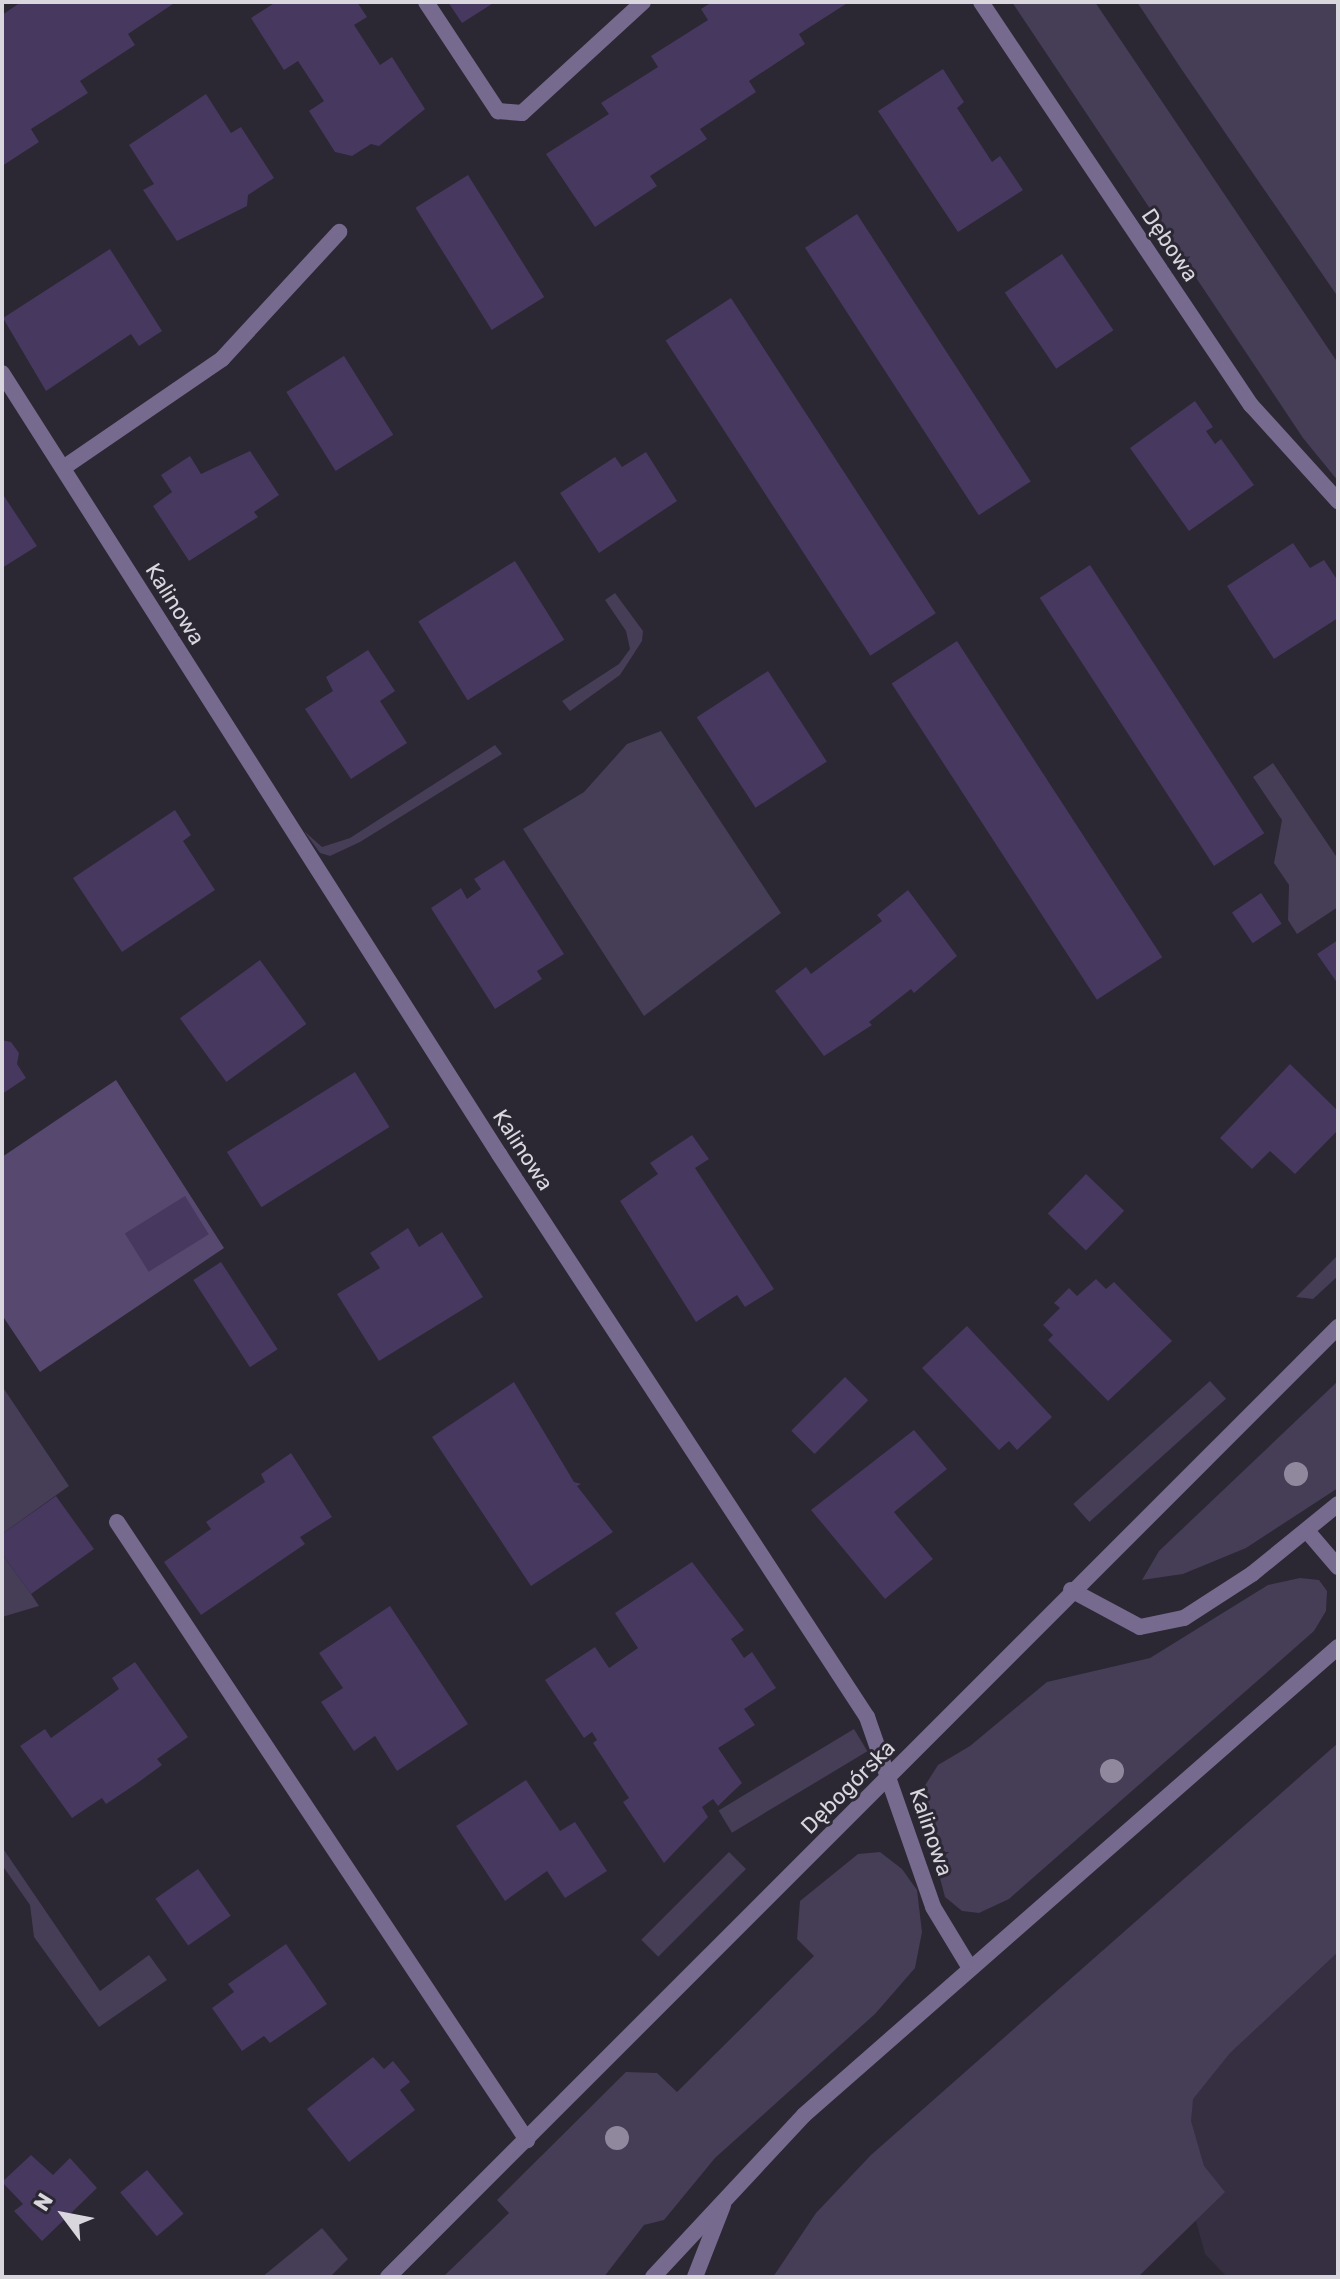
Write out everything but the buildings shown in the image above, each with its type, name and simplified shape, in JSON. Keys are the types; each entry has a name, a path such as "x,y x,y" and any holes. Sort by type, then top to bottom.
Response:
{"street":[{"path":"426,2 498,111 522,113 643,2"},
{"name":"Dębowa","path":"981,2 1251,405 1338,501"},
{"path":"63,468 222,359 339,232"},
{"name":"Kalinowa","path":"2,373 499,1154 867,1717 933,1907 970,1968"},
{"name":"Dębogórska","path":"388,2277 890,1778 1071,1590 1338,1327"},
{"path":"1071,1590 1140,1627 1184,1618 1308,1532 1338,1504"},
{"path":"117,1522 527,2140"},
{"path":"1308,1532 1338,1567"},
{"path":"653,2277 683,2239 723,2204 804,2115 1338,1647"},
{"path":"695,2277 723,2204"}],"shaded area":[{"path":"1012,2 1095,2 1338,363 1338,481 1303,438"},
{"path":"1137,2 1338,2 1338,297 1182,70"},
{"path":"615,593 643,631 642,641 620,675 570,711 562,701 619,664 630,649 626,631 605,600"},
{"path":"661,731 781,913 644,1016 523,829 584,792 627,744"},
{"path":"495,745 502,754 360,842 330,856 320,853 304,831 322,847 350,838"},
{"path":"1273,763 1338,859 1338,907 1297,934 1288,920 1289,885 1274,863 1282,820 1253,777"},
{"path":"116,1080 224,1248 40,1372 2,1315 2,1157"},
{"path":"1338,1255 1338,1276 1313,1299 1296,1297"},
{"path":"1210,1381 1226,1399 1089,1522 1073,1504"},
{"path":"1338,1381 1338,1488 1246,1548 1183,1574 1142,1580 1159,1551"},
{"path":"2,1386 69,1486 2,1534"},
{"path":"2,1554 31,1594 39,1606 2,1617"},
{"path":"1300,1578 1319,1580 1327,1591 1326,1611 1314,1631 1009,1899 979,1913 962,1911 945,1897 922,1811 924,1787 938,1765 970,1746 1047,1682 1150,1658 1268,1585"},
{"path":"854,1729 867,1751 732,1833 719,1810"},
{"path":"1338,1743 1338,1952 1230,2053 1193,2099 1191,2121 1204,2166 1225,2192 1138,2277 773,2277 816,2213 871,2155"},
{"path":"2,1847 100,1991 149,1955 167,1980 99,2027 34,1937 30,1905 2,1865"},
{"path":"729,1852 746,1869 658,1957 641,1940"},
{"path":"880,1852 902,1869 917,1890 922,1932 915,1968 875,2014 715,2158 664,2220 644,2225 604,2277 443,2277 509,2213 497,2200 626,2072 657,2073 677,2092 814,1956 797,1939 800,1901 858,1854"},
{"path":"1338,1928 1338,2277 1227,2277 1205,2254 1161,2094"},
{"path":"322,2228 348,2259 330,2277 262,2277"}]}
